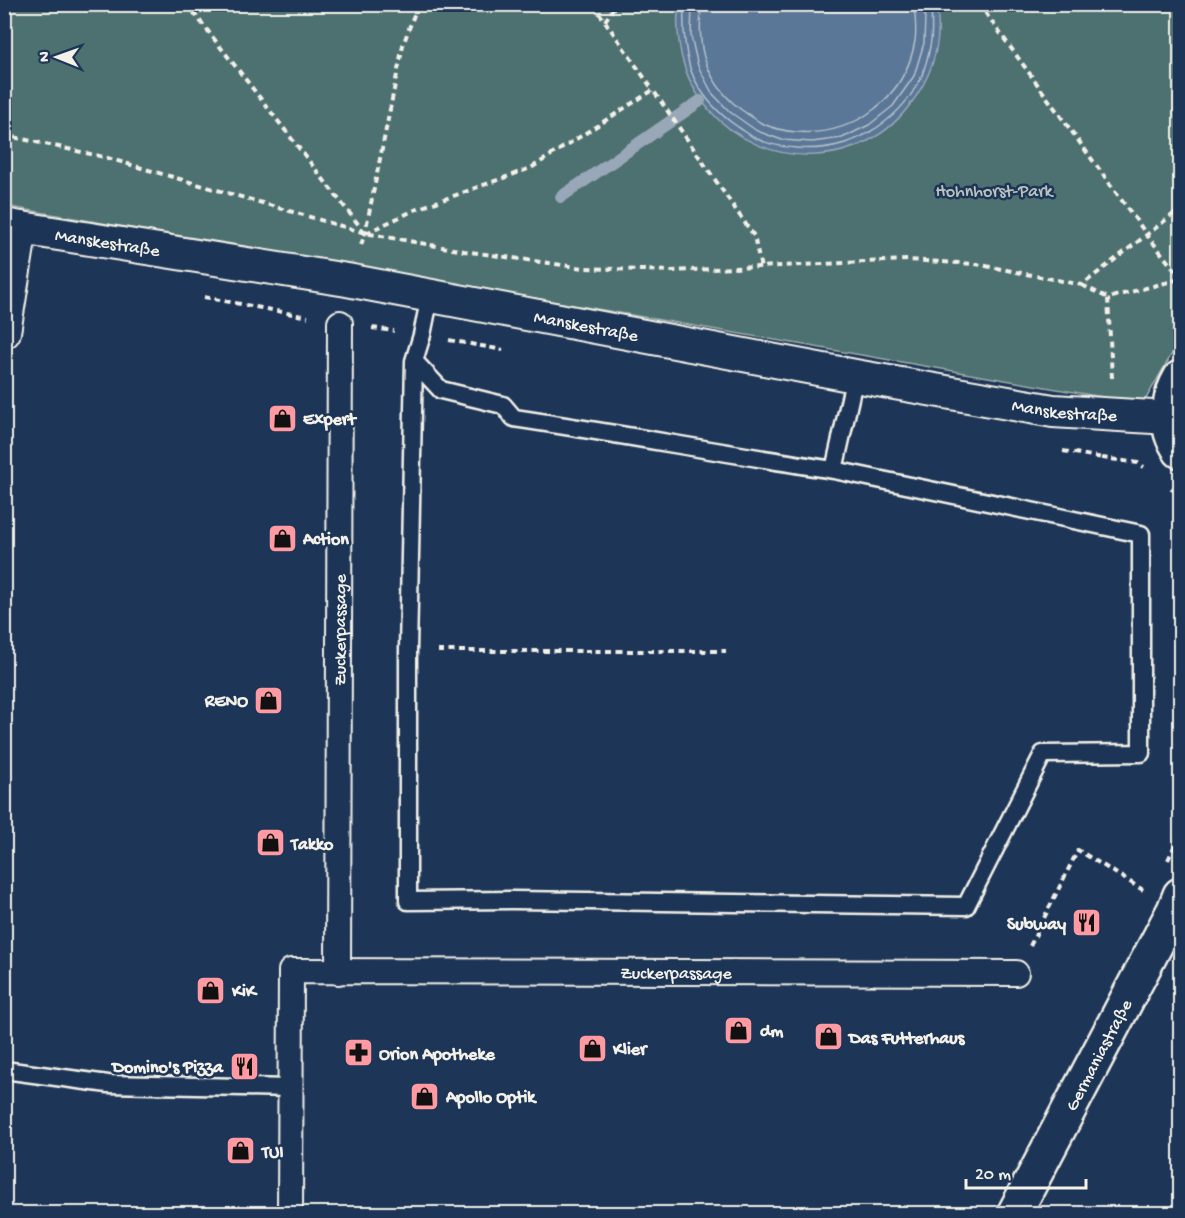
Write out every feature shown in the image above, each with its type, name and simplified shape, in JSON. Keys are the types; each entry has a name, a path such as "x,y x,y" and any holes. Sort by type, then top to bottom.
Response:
{"street":[{"name":"Manskestraße","path":"13,226 347,280 1053,411 1169,418"},
{"path":"4,332 13,226"},
{"name":"Zuckerpassage","path":"338,972 340,323"},
{"path":"1180,378 1170,400 1169,418 1172,437 1180,451"},
{"name":"Germaniastraße","path":"1014,1214 1180,895"},
{"name":"Zuckerpassage","path":"290,1214 291,971 1016,973"}],"lane":[{"path":"414,361 441,390 502,405 514,418 834,470 1141,534 1141,753 1043,754 966,906 408,901 408,651 414,361 430,296"},
{"path":"834,470 855,376"},
{"path":"4,1070 108,1084 290,1088"}],"path":[{"path":"187,4 365,233"},
{"path":"347,280 365,233 403,45 418,4"},
{"path":"593,4 754,236 760,268"},
{"path":"604,21 616,4"},
{"path":"4,135 104,157 365,233 464,251 584,268 671,271 920,260 976,264 1082,285 1108,298 1180,278 979,4"},
{"path":"365,233 417,209 531,168 653,90"},
{"path":"1082,285 1180,209"},
{"path":"1108,298 1112,380 1103,458 1138,463 1148,469"},
{"path":"1165,482 1180,496"},
{"path":"408,651 726,651"},
{"path":"1016,973 1078,850 1132,884"}],"green space":[{"name":"Hohnhorst-Park","path":"4,5 1180,5 1180,340 1143,404 5,206"}],"water":[{"path":"679,4 936,5 938,40 936,52 923,85 903,113 887,129 846,150 816,155 786,153 757,145 731,130 709,110 692,84 681,54 678,29"}],"waterway":[{"path":"561,197 700,101"}],"place":[{"name":"Expert","path":"282,418"},
{"name":"Action","path":"282,538"},
{"name":"RENO","path":"269,700"},
{"name":"Takko","path":"270,843"},
{"name":"Subway","path":"1087,923"},
{"name":"KiK","path":"211,990"},
{"name":"dm","path":"739,1030"},
{"name":"Das Futterhaus","path":"828,1037"},
{"name":"Klier","path":"592,1048"},
{"name":"Orion Apotheke","path":"358,1053"},
{"name":"Domino's Pizza","path":"244,1066"},
{"name":"Apollo Optik","path":"425,1096"},
{"name":"TUI","path":"241,1151"}]}
